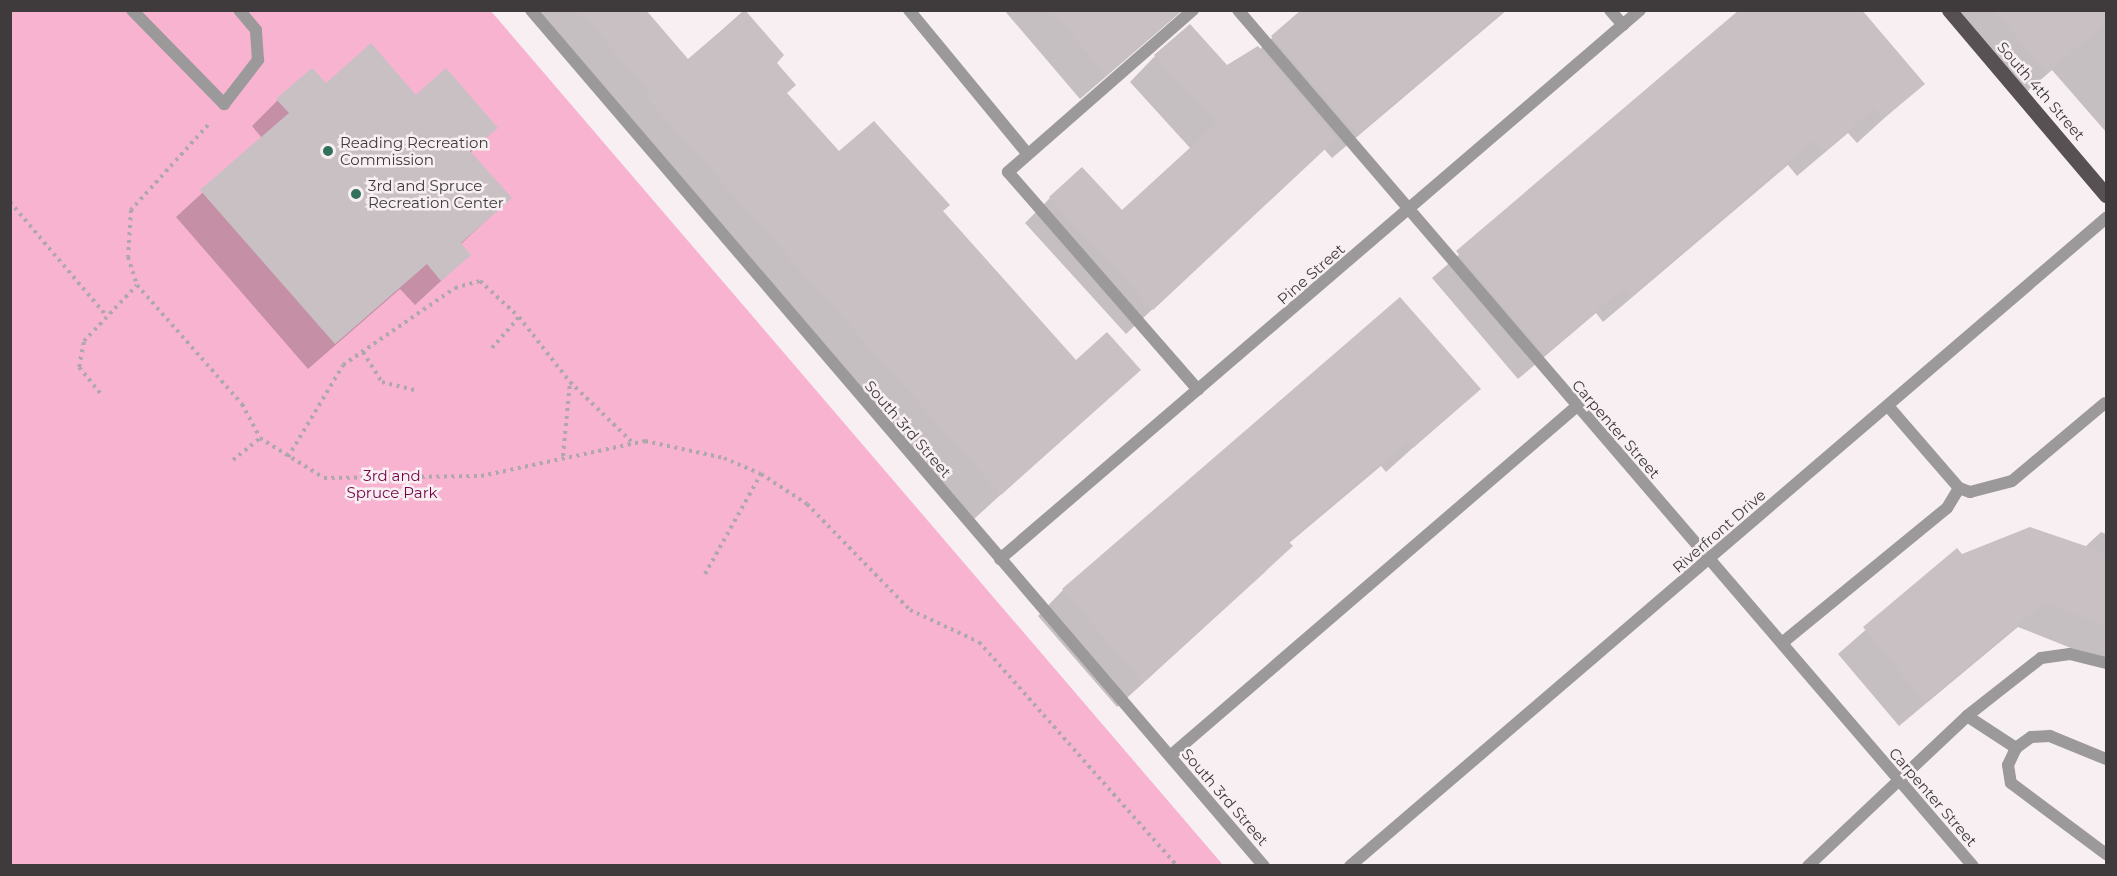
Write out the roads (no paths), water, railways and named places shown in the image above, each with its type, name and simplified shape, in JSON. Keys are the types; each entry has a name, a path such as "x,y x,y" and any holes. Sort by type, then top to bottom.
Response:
{"main road":[{"name":"South 4th Street","path":"1949,10 2106,195"}],"street":[{"path":"132,10 224,104 258,60 256,30 239,10"},
{"name":"South 3rd Street","path":"531,10 1264,866"},
{"path":"909,10 1028,153"},
{"path":"1193,10 1008,171 1198,390"},
{"name":"Carpenter Street","path":"1238,10 1973,866"},
{"path":"1610,10 1623,25"},
{"name":"Pine Street","path":"1000,559 1640,10"},
{"name":"Riverfront Drive","path":"1350,866 1710,560 2106,218"},
{"path":"1888,406 1959,488 1993,490 2012,480 2105,404"},
{"path":"1170,756 1577,406"},
{"path":"1782,644 1947,508 1959,488"},
{"path":"1808,866 1901,783 1967,717 2041,658 2070,654 2106,663"},
{"path":"1967,717 2016,748"},
{"path":"2106,759 2050,736 2031,737 2016,748 2008,765 2011,783 2106,854"}],"place":[{"name":"Reading Recreation Commission","path":"328,151"},
{"name":"3rd and Spruce Recreation Center","path":"356,194"}],"park label":[{"name":"3rd and Spruce Park","path":"392,484"}]}
